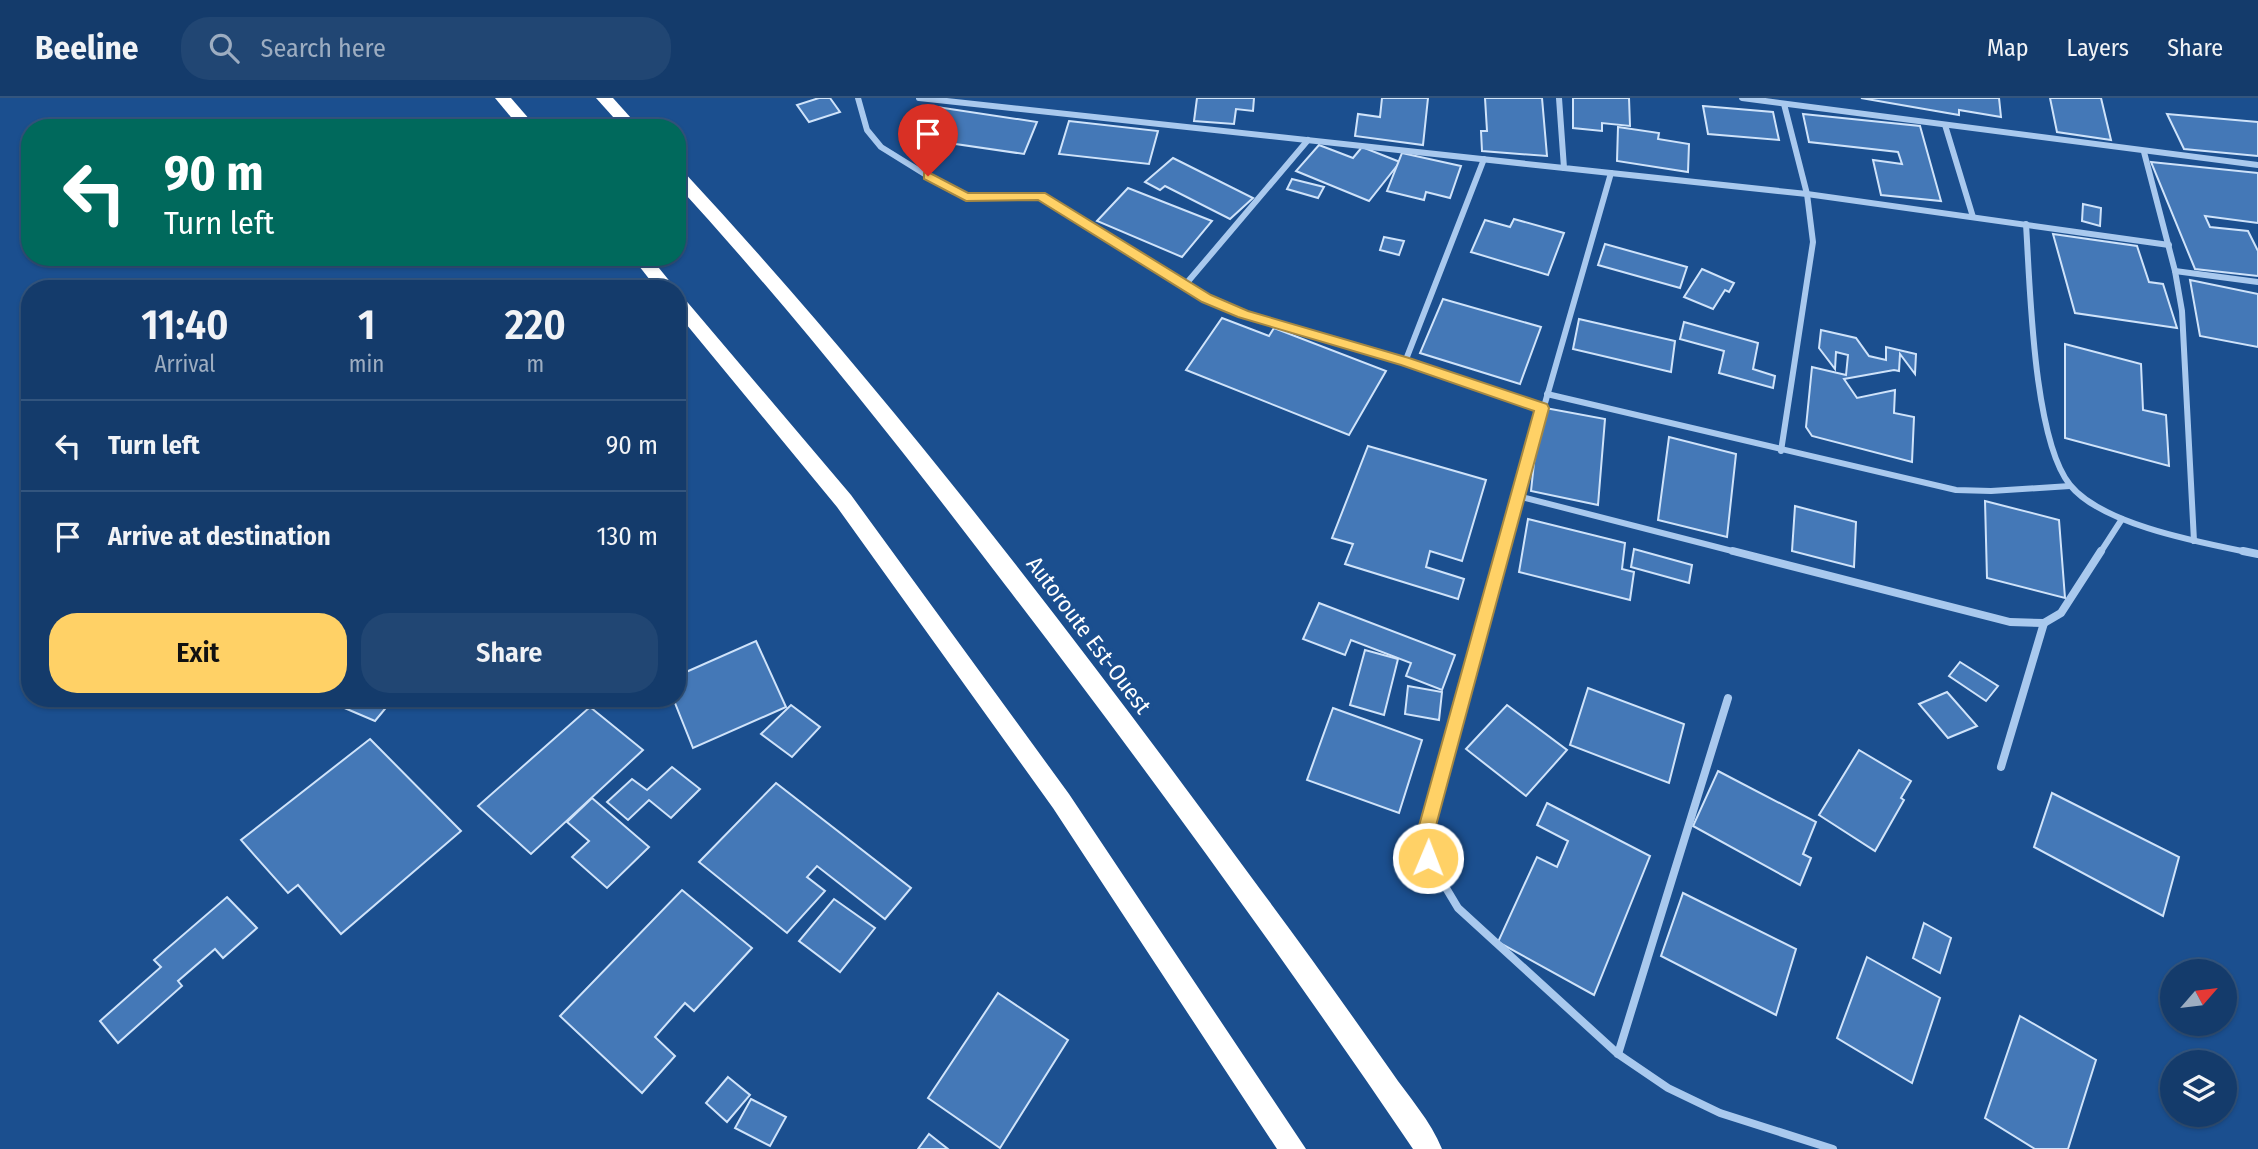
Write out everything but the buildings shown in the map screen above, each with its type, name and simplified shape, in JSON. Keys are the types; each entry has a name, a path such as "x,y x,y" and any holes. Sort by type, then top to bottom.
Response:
{"highway":[{"path":"503,98 521,119"},
{"path":"604,98 624,119"},
{"name":"Autoroute Est-Ouest","path":"686,185 873,399 1081,666 1358,1046 1429,1149"},
{"path":"648,266 659,280"},
{"path":"686,312 844,501 1061,801 1293,1149"}],"street":[{"path":"858,98 867,130 881,147 952,191 966,197 1040,196 1207,298 1243,314 1405,362 1542,408"},
{"path":"919,98 1807,194 2169,245"},
{"path":"1559,98 1564,168"},
{"path":"1742,98 2258,165"},
{"path":"1781,451 1813,242 1807,194 1784,104"},
{"path":"1945,125 1973,217"},
{"path":"1185,285 1308,140"},
{"path":"2144,152 2169,245 2182,311 2194,541"},
{"path":"1405,362 1484,159"},
{"path":"1611,173 1542,408 1425,833 1428,858 1458,908 1618,1054 1668,1088 1720,1113 1833,1149"},
{"path":"2026,224 2035,344 2048,429 2061,469 2070,486 2122,519 2194,541 2258,554"},
{"path":"2175,271 2258,282"},
{"path":"1547,394 1781,451 1956,489 1990,491 2070,486"},
{"path":"1518,496 2010,622 2044,623 2061,613 2122,519"},
{"path":"2001,767 2044,623"},
{"path":"1618,1054 1728,698"}],"route":[{"path":"928,176 966,197 1026,194 1040,196 1207,298 1243,314 1405,362 1542,408 1425,833 1428,858"}]}
